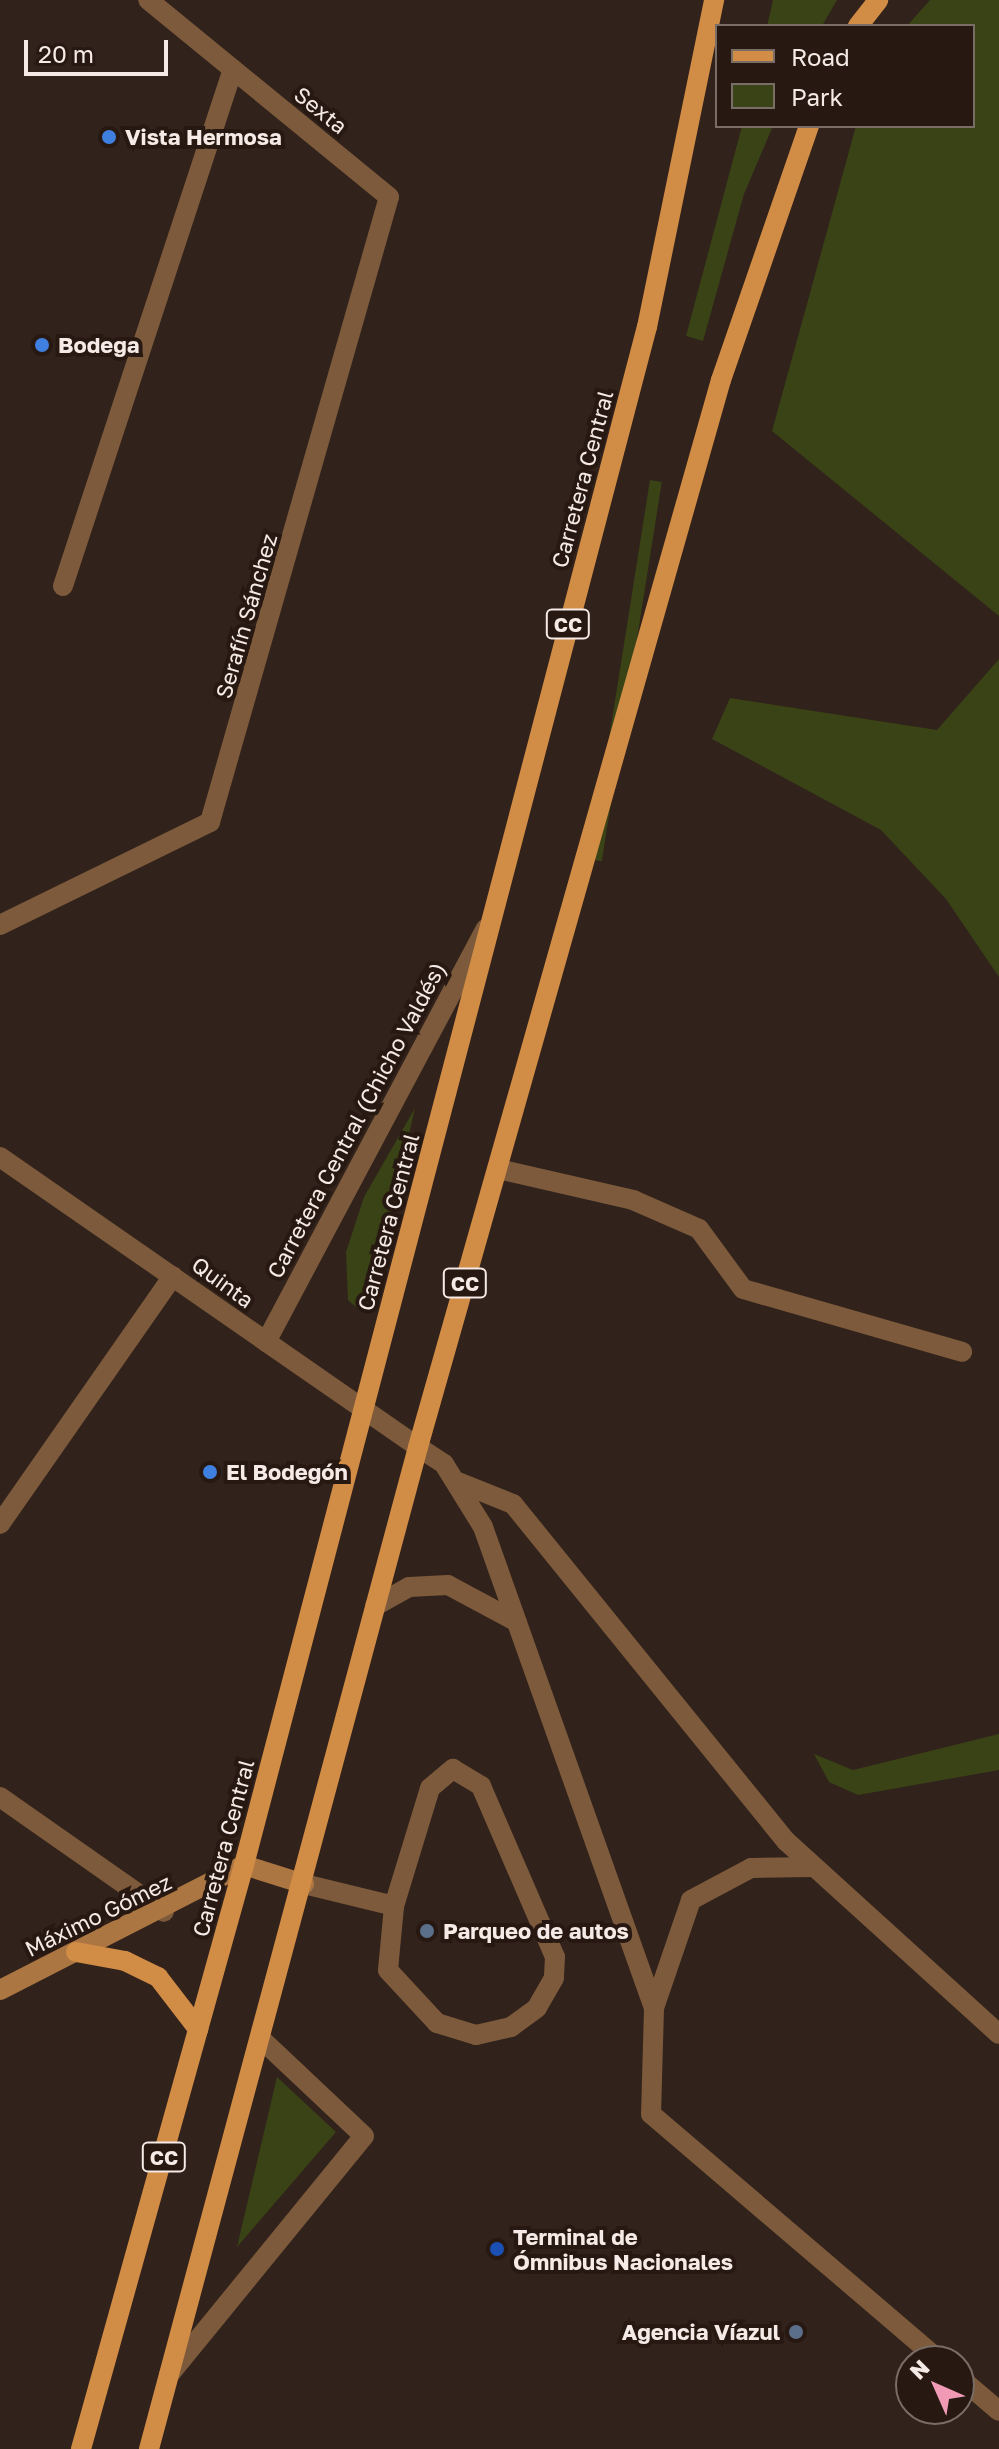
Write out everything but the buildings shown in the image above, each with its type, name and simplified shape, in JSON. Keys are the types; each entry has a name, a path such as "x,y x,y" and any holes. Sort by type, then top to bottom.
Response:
{"main road":[{"name":"Carretera Central","path":"81,2449 244,1865 647,327 714,0"},
{"path":"860,24 878,0"},
{"name":"CC","path":"149,2449 304,1884 418,1447 721,380 808,128"},
{"path":"244,1865 304,1884"},
{"name":"Máximo Gómez","path":"0,1990 164,1912 244,1865"},
{"path":"76,1952 125,1961 158,1977 198,2029"}],"street":[{"name":"Sexta","path":"148,0 389,197"},
{"path":"63,586 233,69"},
{"name":"Serafín Sánchez","path":"0,925 210,822 389,197"},
{"name":"Carretera Central (Chicho Valdés)","path":"266,1342 490,921"},
{"name":"Quinta","path":"0,1157 266,1342 364,1405 458,1482"},
{"path":"498,1169 633,1200 699,1229 743,1289 962,1352"},
{"path":"0,1524 173,1276"},
{"path":"458,1482 517,1622 654,2008"},
{"path":"458,1482 513,1504 814,1867 999,2034"},
{"path":"375,1606 409,1587 448,1585 517,1622"},
{"path":"453,1769 466,1772 481,1786 555,1957 554,1978 537,2008 511,2027 476,2035 437,2023 388,1970 394,1906 430,1788 453,1769"},
{"path":"0,1797 164,1912"},
{"path":"814,1867 751,1868 691,1900 654,2008 651,2114 921,2345"},
{"path":"304,1884 394,1906"},
{"path":"169,2375 364,2136 260,2038"},
{"path":"975,2391 999,2411"}],"green space":[{"path":"773,0 837,0 823,24 767,24"},
{"path":"930,0 999,0 999,616 772,431 855,128 975,128 975,24 909,24"},
{"path":"741,128 772,128 744,194 703,341 686,336"},
{"path":"650,480 662,482 602,861 590,859"},
{"path":"999,659 999,977 946,899 881,830 712,739 730,698 937,730"},
{"path":"415,1108 370,1306 359,1310 348,1300 346,1252 364,1197"},
{"path":"999,1734 999,1770 858,1795 829,1782 814,1754 853,1770"},
{"path":"277,2077 336,2132 237,2247"}],"place":[{"name":"Vista Hermosa","path":"109,137"},
{"name":"Bodega","path":"42,345"},
{"name":"El Bodegón","path":"210,1472"},
{"name":"Parqueo de autos","path":"427,1931"},
{"name":"Terminal de Ómnibus Nacionales","path":"497,2249"},
{"name":"Agencia Víazul","path":"796,2332"}]}
